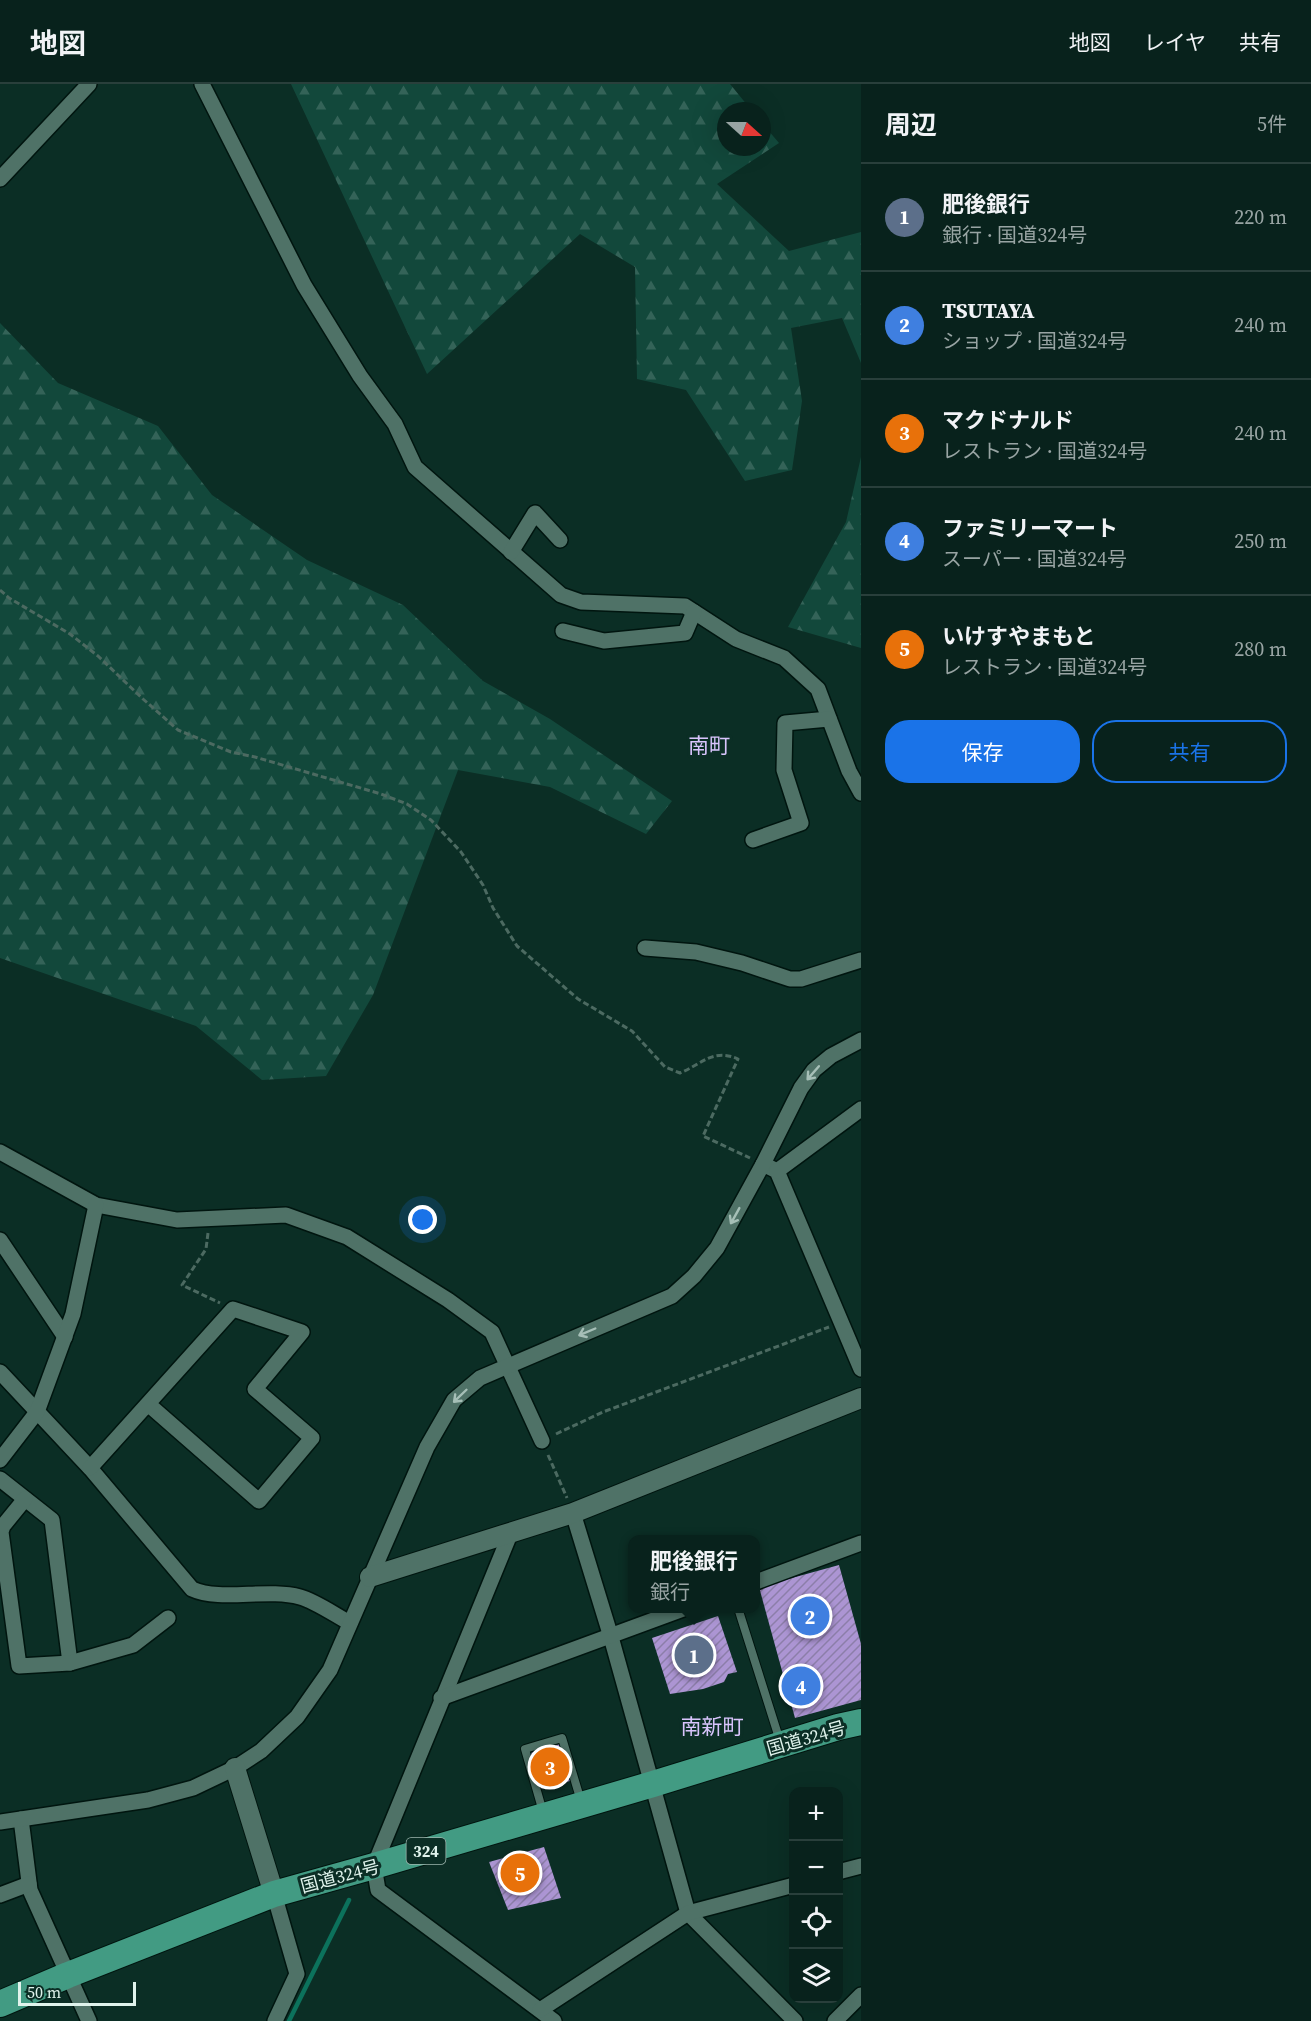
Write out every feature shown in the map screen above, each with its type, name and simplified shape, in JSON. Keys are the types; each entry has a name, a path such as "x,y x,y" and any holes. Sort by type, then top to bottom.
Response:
{"highway":[{"name":"国道324号","path":"0,2004 274,1894 861,1722"}],"street":[{"path":"0,179 89,84"},
{"path":"202,84 304,285 360,376 395,424 415,466 561,595 581,602 685,606 736,639 784,658 818,689 849,771 861,793"},
{"path":"511,552 535,513 560,540"},
{"path":"563,632 604,641 685,633 694,612"},
{"path":"753,840 801,823 784,770 785,723 829,719"},
{"path":"645,948 696,952 742,963 790,979 801,979 861,960"},
{"path":"0,1822 148,1800 193,1788 236,1768 261,1750 297,1717 330,1671 427,1447 454,1400 480,1378 672,1296 694,1276 717,1248 770,1168 801,1088 814,1070 831,1056 861,1040"},
{"path":"770,1168 861,1109"},
{"path":"0,1152 96,1205 177,1220 286,1215 347,1237 448,1300 492,1332 542,1441"},
{"path":"770,1168 861,1369"},
{"path":"0,1460 37,1412 73,1314 96,1205"},
{"path":"0,1240 64,1337"},
{"path":"90,1468 232,1309 302,1332 255,1389 312,1437 259,1501 148,1404"},
{"path":"0,1372 90,1468 192,1589 208,1594 258,1593 300,1597 350,1623"},
{"path":"370,1576 573,1513 861,1398"},
{"path":"0,1479 52,1520 70,1663"},
{"path":"25,1499 3,1526 1,1532 19,1666 70,1663 133,1645 168,1618"},
{"path":"573,1513 611,1637 688,1913 795,2021"},
{"path":"511,1532 374,1866 378,1890 554,2021"},
{"path":"760,1581 861,1543"},
{"path":"441,1698 673,1613"},
{"path":"236,1768 297,1974 275,2021"},
{"path":"21,1819 30,1890 89,2021"},
{"path":"843,1871 861,1866"},
{"path":"0,1895 29,1884"},
{"path":"540,2010 688,1913 789,1885"},
{"path":"835,2021 861,1995"}],"lane":[{"path":"740,1613 782,1744"},
{"path":"545,1816 525,1749 562,1738 582,1805"}],"path":[{"path":"0,590 9,598 70,634 98,656 178,730 231,752 381,794 407,804 431,820 461,852 483,885 493,908 517,946 578,999 632,1031 665,1067 680,1073 694,1067 699,1061 719,1054 738,1059 703,1136 770,1168"},
{"path":"210,1219 206,1249 182,1286 232,1309"},
{"path":"573,1513 542,1441 603,1412 841,1322"}],"green space":[{"path":"291,84 730,84 745,102 717,102 717,156 759,156 717,184 789,251 861,232 861,363 842,318 791,328 802,401 792,470 745,481 686,390 637,379 635,267 580,234 427,374"},
{"path":"771,134 779,143 771,148"},
{"path":"0,323 58,383 158,426 212,495 307,560 403,605 483,681 550,719 672,801 646,834 550,787 458,770 373,995 326,1076 262,1080 196,1026 0,958"},
{"path":"861,457 861,648 788,627 846,522"}],"building":[{"path":"839,1565 861,1644 861,1700 795,1718 760,1587"},
{"path":"718,1616 737,1672 728,1674 724,1682 703,1689 670,1694 652,1638"},
{"path":"560,1744 570,1781 540,1789 531,1753"},
{"path":"544,1847 561,1898 508,1910 489,1862"}],"waterway":[{"path":"289,2021 349,1900"}],"place":[{"name":"TSUTAYA","path":"810,1616"},
{"name":"肥後銀行","path":"694,1655"},
{"name":"ファミリーマート","path":"801,1686"},
{"name":"マクドナルド","path":"550,1767"},
{"name":"いけすやまもと","path":"520,1873"}],"district":[{"name":"南町","path":"709,745"},
{"name":"南新町","path":"712,1726"}]}
